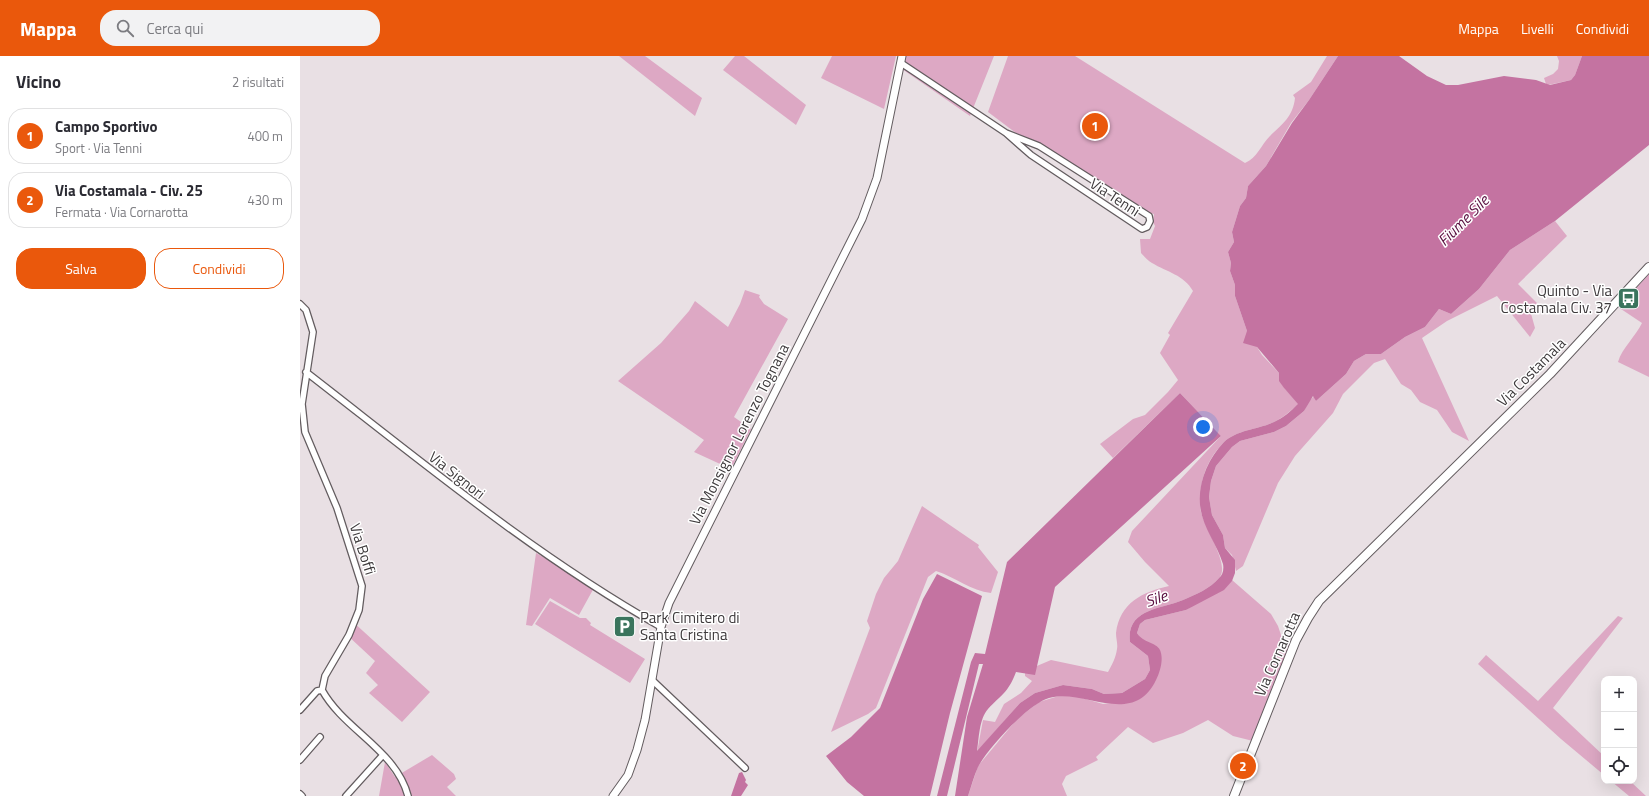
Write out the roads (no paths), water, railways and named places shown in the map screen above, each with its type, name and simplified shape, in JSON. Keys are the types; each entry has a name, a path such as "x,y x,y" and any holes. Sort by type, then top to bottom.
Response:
{"main road":[{"name":"Via Costamala","path":"1428,493 1550,374 1649,267"},
{"name":"Via Cornarotta","path":"1234,796 1294,645 1308,618 1325,594 1428,493"}],"street":[{"name":"Via Monsignor Lorenzo Tognana","path":"613,796 628,775 637,750 645,720 661,627 669,603 691,556 841,264 862,219 877,178 901,59"},
{"name":"Via Tenni","path":"901,59 1006,133 1025,150 1142,229 1146,227 1150,221 1149,216 1039,146 1006,133"},
{"path":"1025,150 1030,142"},
{"path":"300,304 306,310 313,332 306,372"},
{"name":"Via Signori","path":"306,372 488,514 604,592 661,627"},
{"name":"Via Boffi","path":"306,372 302,404 305,432 337,508 362,586 359,610 349,635 325,676 322,690"},
{"path":"652,680 745,768"},
{"path":"300,710 317,691 322,690 333,706 383,755 399,773 408,796"},
{"path":"300,760 320,737"},
{"path":"346,796 383,755"}],"water":[{"name":"Fiume Sile","path":"1338,56 1399,56 1427,76 1446,85 1458,85 1504,76 1536,80 1550,85 1571,80 1575,75 1582,56 1649,56 1649,145 1555,221 1510,250 1479,289 1451,314 1439,309 1425,327 1405,337 1381,354 1366,354 1354,361 1346,374 1316,401 1313,396 1304,411 1286,426 1274,432 1240,441 1232,447 1216,466 1211,481 1209,497 1212,515 1223,535 1225,548 1235,560 1235,573 1232,581 1224,590 1186,610 1145,620 1140,624 1137,633 1143,639 1156,645 1160,650 1162,657 1156,680 1146,694 1134,702 1121,704 1063,696 1049,698 1040,702 1020,717 990,749 978,767 968,796 955,796 967,717 983,664 979,664 947,796 937,796 971,662 975,653 985,654 1007,562 1180,393 1221,436 1055,587 1035,675 1016,672 1007,689 985,713 980,729 977,751 1020,703 1035,693 1063,685 1092,689 1104,694 1122,693 1145,679 1150,670 1148,656 1130,642 1130,631 1134,623 1139,617 1147,612 1193,596 1216,582 1221,575 1223,564 1201,513 1200,496 1202,479 1205,471 1218,449 1229,438 1241,432 1277,420 1287,414 1298,404 1279,381 1279,373 1257,347 1243,343 1247,331 1235,296 1235,285 1230,271 1231,263 1228,252 1234,242 1232,232 1240,206 1246,198 1248,186 1266,166 1292,123"},
{"path":"937,574 982,596 950,713 930,796 864,796 847,782 826,756 851,737 880,708 923,599"},
{"path":"742,772 746,780 745,782 748,785 741,796 731,796 739,773"}],"place":[{"name":"Campo Sportivo","path":"1095,126"},
{"name":"Quinto - Via Costamala Civ. 37","path":"1628,299"},
{"name":"Park Cimitero di Santa Cristina","path":"625,626"},
{"name":"Via Costamala - Civ. 25","path":"1243,766"}],"water label":[{"name":"Sile","path":"1156,598"}]}
